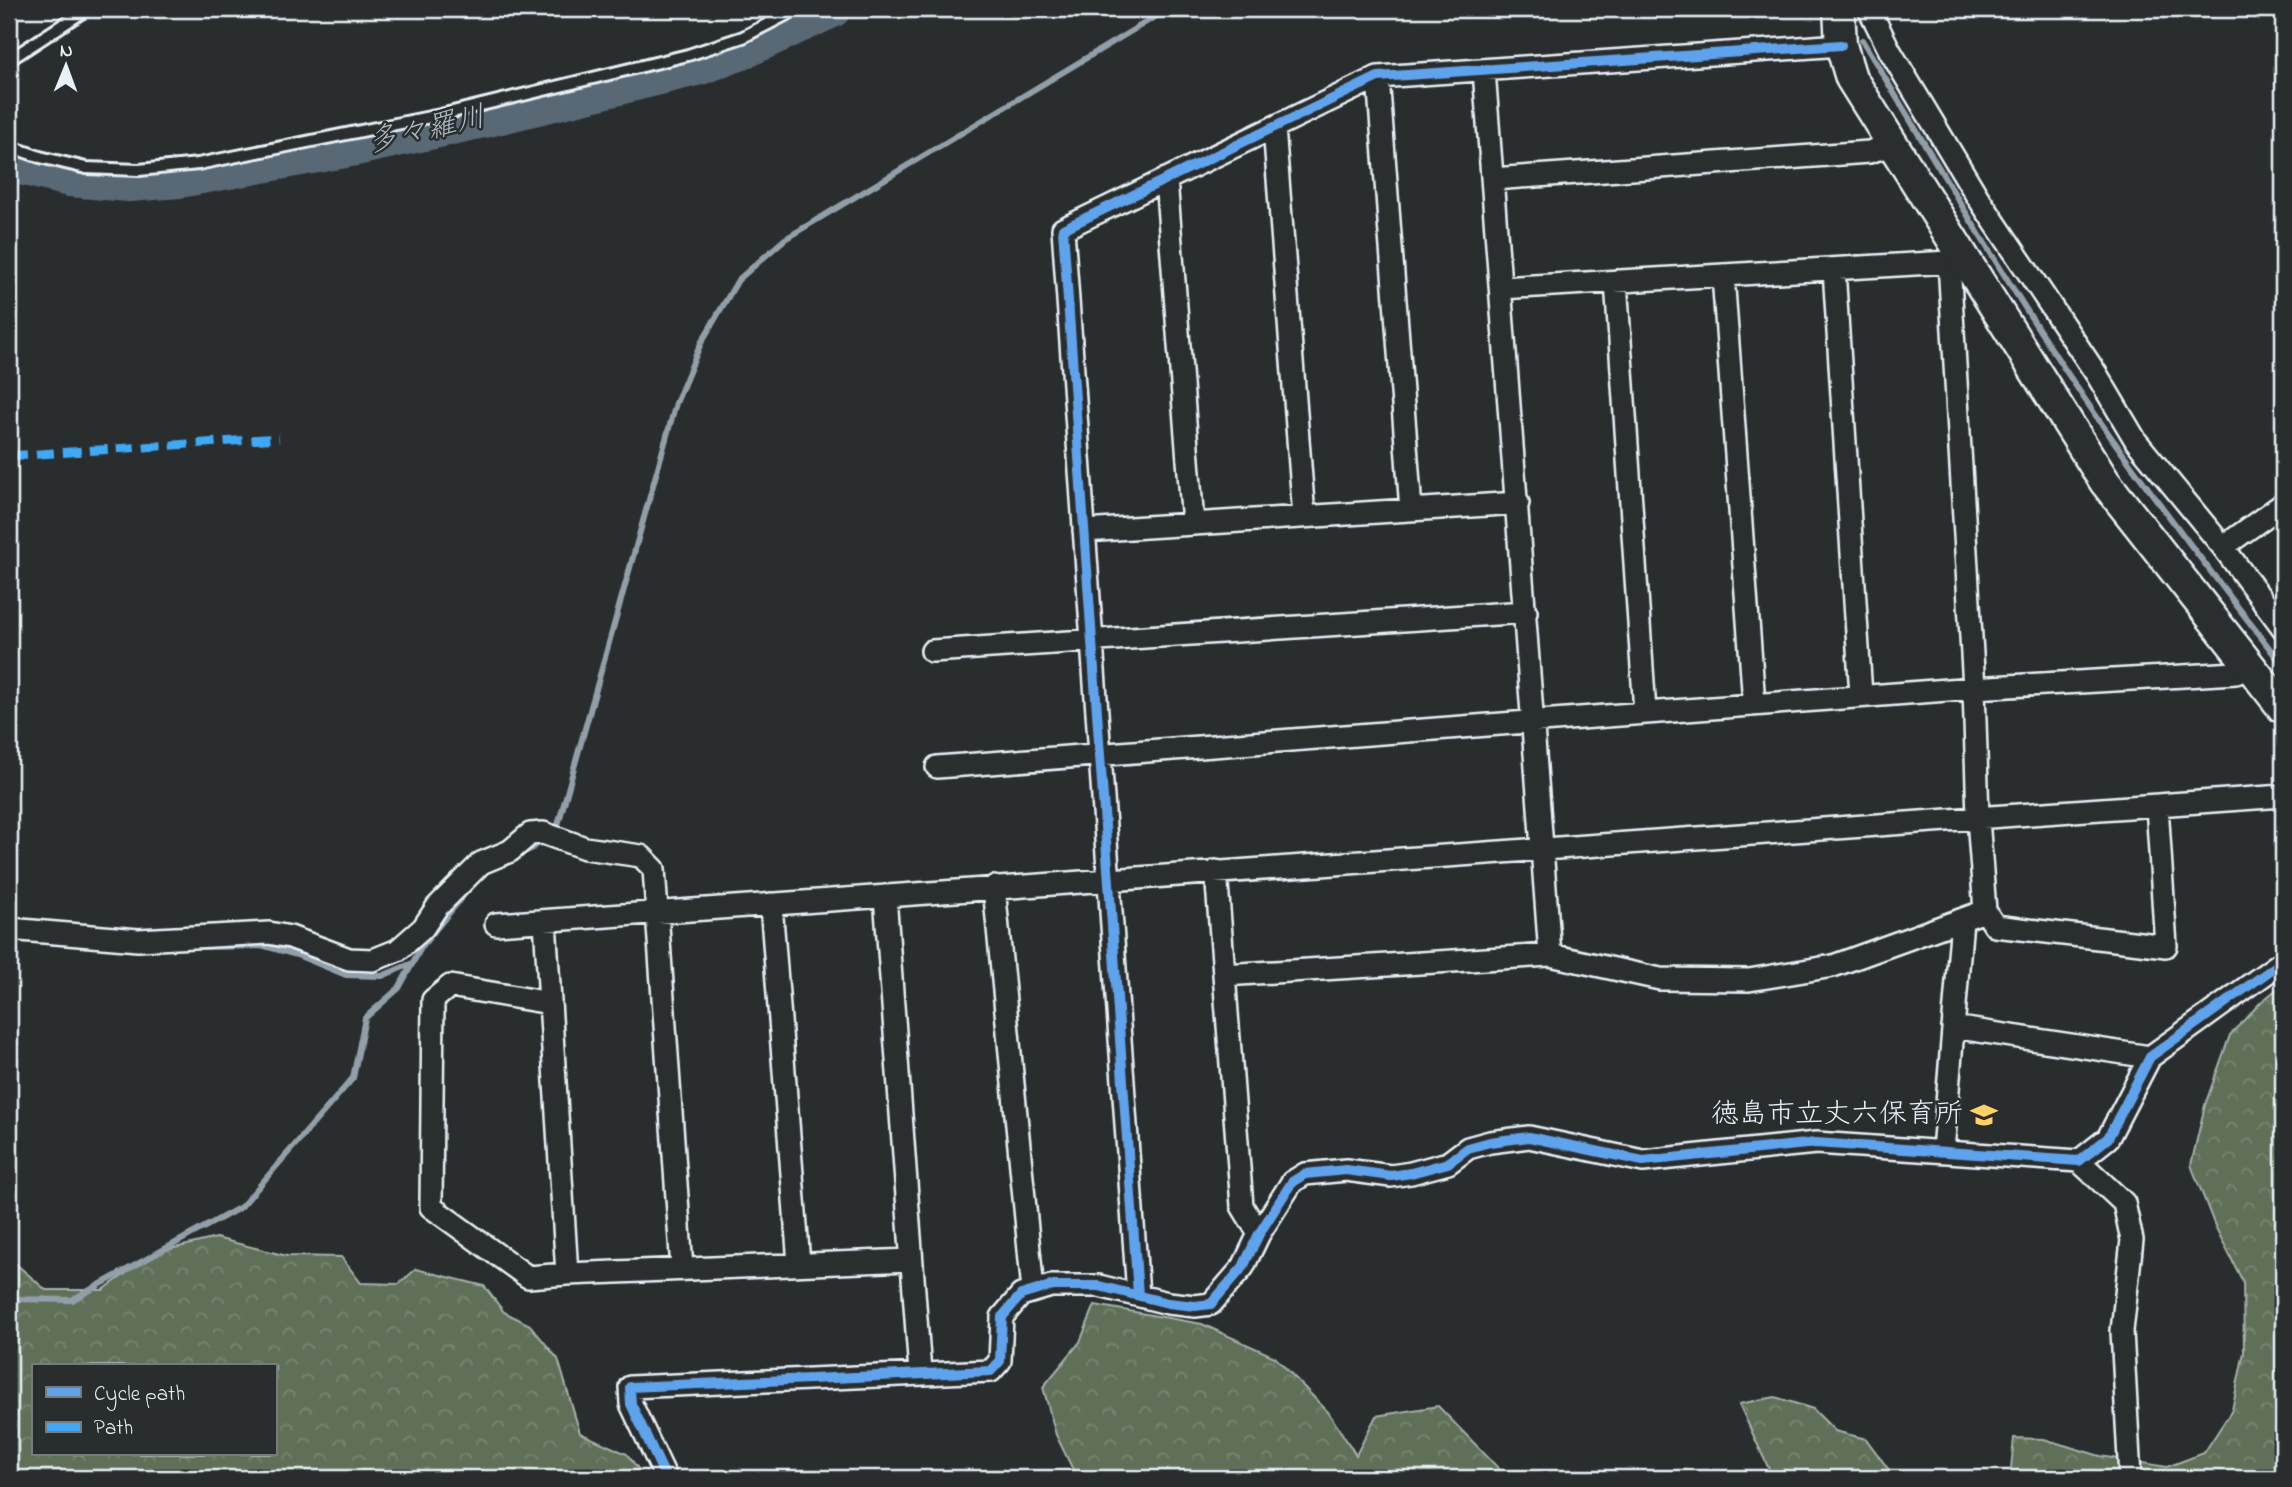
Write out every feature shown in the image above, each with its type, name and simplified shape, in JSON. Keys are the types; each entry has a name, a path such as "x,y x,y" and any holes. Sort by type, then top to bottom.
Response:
{"street":[{"path":"1839,9 1841,45 1851,78 1956,260 2105,482 2283,708"},
{"path":"1868,9 1890,51 1977,196 2097,375 2136,441 2223,547 2283,628"},
{"path":"1138,1295 1063,229 1378,77 1841,45"},
{"path":"1484,69 1550,955"},
{"path":"1378,77 1411,510"},
{"path":"1274,127 1304,517"},
{"path":"1493,179 1869,152 1891,145"},
{"path":"1166,179 1193,524"},
{"path":"1501,288 1956,260"},
{"path":"1956,260 1975,688 1978,818 1985,911 1995,926 2166,946 2157,806"},
{"path":"1833,269 1861,696"},
{"path":"1723,275 1754,704"},
{"path":"1616,281 1645,712"},
{"path":"1084,531 1518,503"},
{"path":"2223,547 2283,504"},
{"path":"932,651 1526,612"},
{"path":"937,767 1861,696 2236,673 2251,667"},
{"path":"496,924 2283,796"},
{"path":"9,929 138,940 270,933 290,937 349,959 373,960 398,950 422,928 437,907 481,863 510,851 530,834 550,835 584,848 641,856 654,869 682,1269"},
{"path":"1216,871 1242,1206 1259,1234"},
{"path":"994,887 1033,1291"},
{"path":"885,896 920,1373"},
{"path":"771,904 799,1264"},
{"path":"1224,975 1550,955 1660,979 1749,979 1833,966 1985,911"},
{"path":"1943,1151 1962,919"},
{"path":"545,921 567,1274"},
{"path":"2079,1161 2108,1138 2150,1057 2283,961"},
{"path":"550,1003 450,986 433,1000 431,1207 528,1278 567,1274 911,1260"},
{"path":"1953,1027 2150,1057"},
{"path":"666,1478 631,1404 630,1387 991,1371 1000,1361 1002,1317 1021,1295 1051,1286 1099,1286 1168,1303 1195,1306 1211,1304 1243,1267 1259,1234 1292,1182 1305,1174 1346,1170 1391,1176 1411,1173 1448,1163 1468,1148 1530,1137 1643,1161 1816,1143 2079,1161 2124,1203 2132,1240 2122,1331 2130,1478"}],"lane":[{"path":"9,60 87,9"},
{"path":"9,146 40,157 86,167 139,170 198,164 440,115 688,55 743,37 797,9"}],"green space":[{"path":"2283,984 2283,1478 2010,1478 2014,1438 2044,1439 2100,1456 2167,1467 2204,1453 2232,1410 2244,1352 2243,1282 2215,1226 2191,1165 2205,1105 2230,1035 2261,1002"},
{"path":"216,1238 287,1256 341,1257 361,1283 399,1284 416,1269 484,1286 504,1312 530,1325 558,1359 580,1433 627,1454 645,1478 9,1478 9,1258 46,1290 103,1290 154,1253"},
{"path":"1095,1305 1202,1324 1275,1357 1328,1412 1356,1455 1376,1416 1438,1406 1508,1478 1077,1478 1056,1435 1043,1387 1080,1342"},
{"path":"1775,1397 1813,1409 1835,1431 1866,1439 1895,1478 1773,1478 1739,1404"}],"waterway":[{"name":"多々羅川","path":"9,163 70,178 129,183 179,179 356,147 700,66 739,52 832,9"},
{"path":"552,830 558,825 676,403 701,343 738,280 785,239 1168,9"},
{"path":"1862,40 1979,234 2070,377 2145,485 2283,666"},
{"path":"518,855 533,848 541,840"},
{"path":"9,1299 72,1300 241,1207 353,1078 365,1018 399,988 422,946 467,891"},
{"path":"200,947 265,946 297,955 346,975 382,976 413,963"}],"marked path":[{"path":"9,456 279,438"}],"cycle path":[{"path":"1138,1295 1063,229 1378,77 1841,45"},
{"path":"666,1478 631,1404 630,1387 991,1371 1000,1361 1002,1317 1021,1295 1051,1286 1099,1286 1168,1303 1195,1306 1211,1304 1243,1267 1259,1234 1292,1182 1305,1174 1346,1170 1391,1176 1411,1173 1448,1163 1468,1148 1529,1137 1643,1161 1816,1143 2079,1161 2108,1138 2150,1057 2283,961"}],"place":[{"name":"徳島市立丈六保育所","path":"1984,1115"}]}
